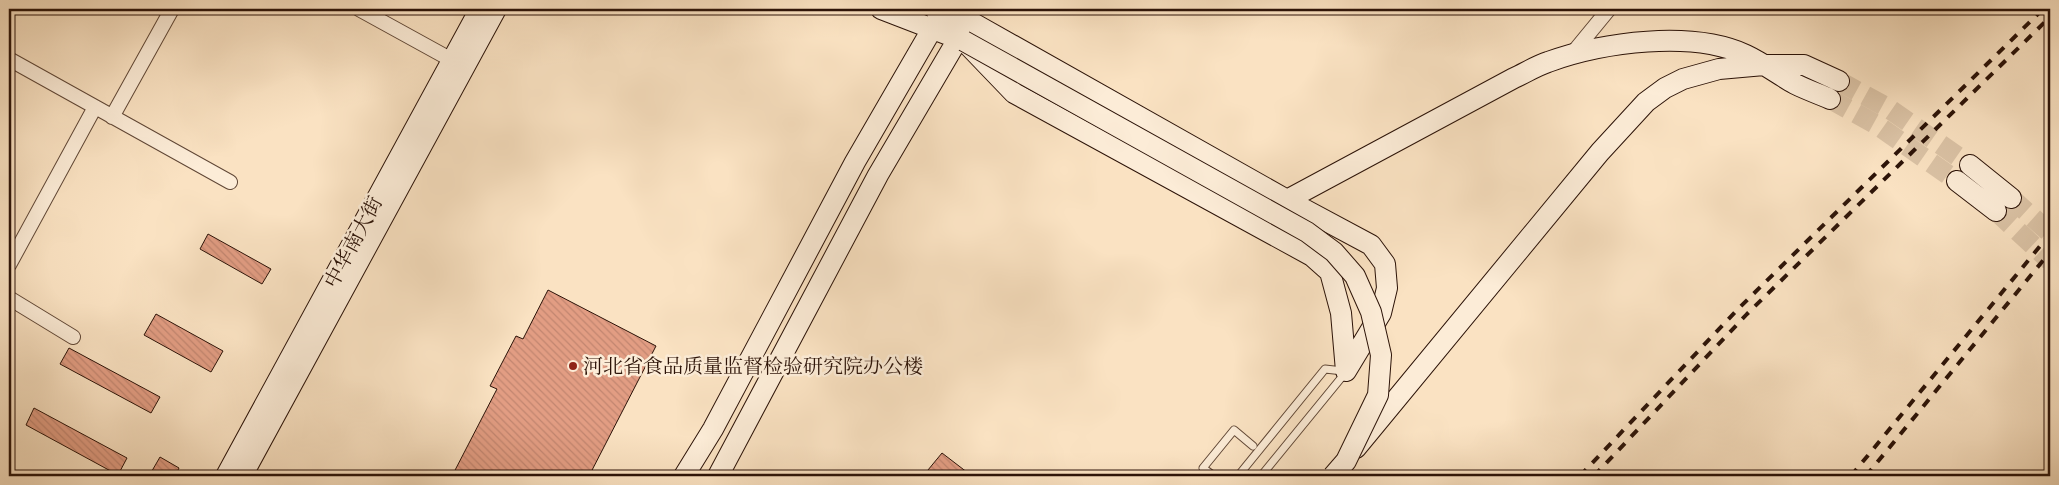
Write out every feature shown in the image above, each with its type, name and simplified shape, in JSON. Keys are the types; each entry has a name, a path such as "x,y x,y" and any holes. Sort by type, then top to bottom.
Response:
{"main road":[{"name":"中华南大街","path":"242,476 458,63 480,9"},
{"name":"中华南大街","path":"226,476 458,63 496,9"},
{"path":"881,9 932,29 963,33 1371,245 1385,264 1387,288 1381,314 1346,371"},
{"path":"684,476 713,429 855,162 932,29 938,10 963,33 1014,93 1255,223 1312,256 1330,272 1341,313 1346,371"},
{"path":"963,33 1307,232 1334,252 1354,276 1371,312 1381,355 1378,395 1346,461"},
{"path":"718,476 878,175 963,33"},
{"path":"1255,223 1287,200 1514,78 1547,62 1572,54 1617,45 1656,41 1712,44 1745,54 1796,84 1830,99"},
{"path":"1333,476 1600,152 1646,102 1665,88 1683,79 1719,69 1764,65 1804,65 1839,81"},
{"path":"1970,165 2011,198"},
{"path":"1957,181 1996,211"}],"street":[{"path":"112,117 172,9"},
{"path":"359,9 458,63"},
{"path":"1572,54 1609,9"},
{"path":"9,60 230,182"},
{"path":"9,265 95,107"},
{"path":"9,298 73,338"}],"lane":[{"path":"1238,476 1324,369 1346,371"},
{"path":"1261,476 1346,371"},
{"path":"1214,476 1203,468 1234,430 1253,446"}],"building":[{"path":"208,234 271,269 262,284 200,249"},
{"name":"河北省食品质量监督检验研究院办公楼","path":"548,290 656,346 589,476 452,476 497,389 490,386 516,336 523,339"},
{"path":"156,314 223,351 211,372 144,335"},
{"path":"69,348 160,397 151,413 60,364"},
{"path":"34,408 127,458 118,475 26,425"},
{"path":"942,453 972,476 923,476"},
{"path":"160,457 179,468 175,476 149,476"}],"tunnel":[{"path":"1839,81 1888,108 1970,165"},
{"path":"1830,99 1877,125 1957,181"},
{"path":"2011,198 2050,233"},
{"path":"1996,211 2050,261"}],"railway":[{"path":"1580,476 1738,309 2043,9"},
{"path":"1594,476 1747,314 2050,17"},
{"path":"1851,476 2050,234"},
{"path":"1866,476 2050,252"}],"place":[{"name":"河北省食品质量监督检验研究院办公楼","path":"573,366"}]}
